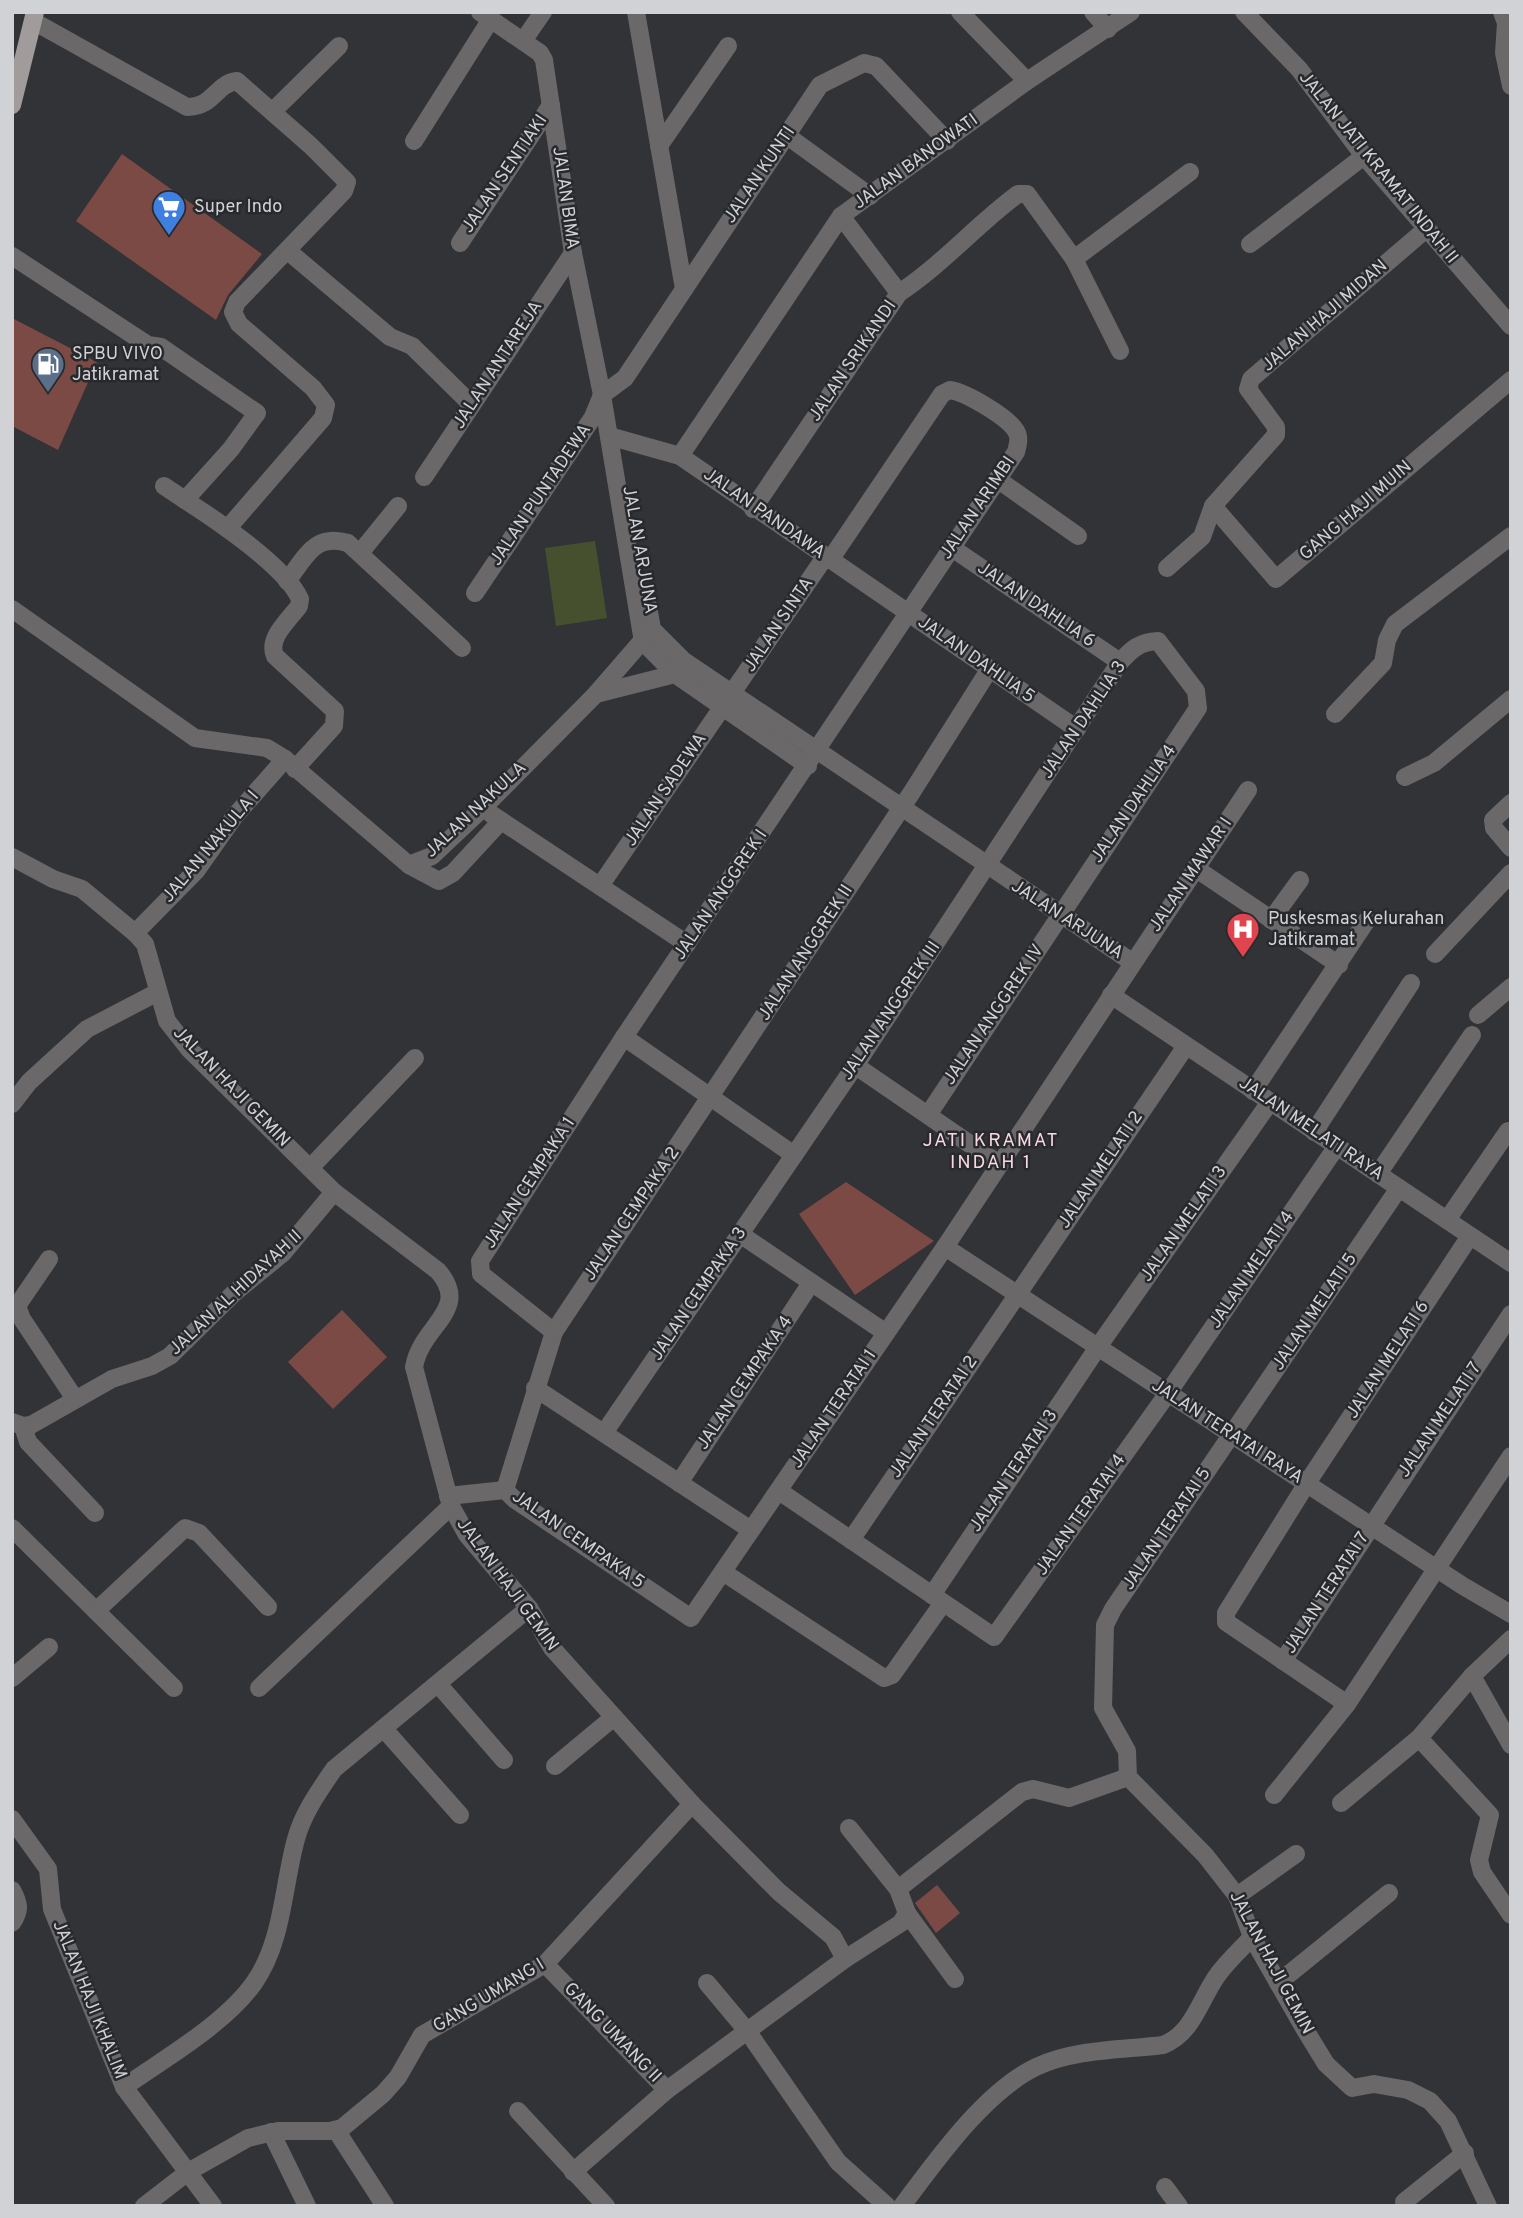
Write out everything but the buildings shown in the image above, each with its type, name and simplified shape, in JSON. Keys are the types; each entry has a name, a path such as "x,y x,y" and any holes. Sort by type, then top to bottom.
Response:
{"main road":[{"path":"12,104 34,17"}],"street":[{"path":"523,41 543,12"},
{"path":"636,12 684,289"},
{"path":"960,12 1027,81"},
{"name":"JALAN BANOWATI","path":"680,456 841,216 1089,39 1103,19 1131,12"},
{"name":"JALAN JATI KRAMAT INDAH II","path":"1244,12 1299,69 1364,156 1425,230 1511,326"},
{"path":"1502,12 1506,23 1504,53 1511,86"},
{"path":"414,141 485,16"},
{"name":"JALAN BIMA","path":"485,16 540,53 544,60 573,253 605,414"},
{"path":"34,17 187,107 208,103 228,82 237,81 273,111 347,182 344,191 237,302 233,312 239,324 313,388 326,405 323,418 228,528"},
{"path":"273,111 339,46"},
{"path":"659,146 727,46"},
{"name":"JALAN KUNTI","path":"602,395 625,378 820,85 864,63 876,66 947,141"},
{"name":"JALAN SENTIAKI","path":"460,243 551,105"},
{"path":"786,135 870,195"},
{"path":"1250,244 1364,156"},
{"path":"1074,259 1190,172"},
{"path":"899,293 934,270 993,212 1018,194 1032,199 1074,259 1120,351"},
{"name":"JALAN SRIKANDI","path":"753,509 899,293 841,216"},
{"name":"JALAN HAJI MIDAN","path":"1213,506 1276,435 1276,427 1248,389 1251,379 1425,230"},
{"path":"288,251 390,337 412,346 472,405"},
{"name":"JALAN ANTAREJA","path":"424,477 573,253"},
{"path":"12,256 148,345 161,347 257,413 231,449 185,500"},
{"name":"GANG HAJI MUIN","path":"1213,506 1276,579 1511,380"},
{"name":"JALAN ARIMBI","path":"828,558 942,394 950,390 969,396 1014,428 1019,439 1016,452 909,614"},
{"name":"JALAN PUNTADEWA","path":"475,593 593,417 602,395"},
{"name":"JALAN ARJUNA","path":"605,414 614,437 647,635 680,667 813,759 900,809 1132,962"},
{"name":"JALAN PANDAWA","path":"614,437 680,456 753,509 909,614"},
{"path":"997,479 1078,536"},
{"path":"164,486 228,528 287,581 316,544 325,540 348,543 462,648"},
{"path":"360,553 398,506"},
{"path":"1167,568 1202,537 1213,506"},
{"path":"1335,714 1383,663 1387,640 1395,624 1511,536"},
{"name":"JALAN DAHLIA 6","path":"952,548 1120,662"},
{"name":"JALAN SINTA","path":"728,700 828,558"},
{"name":"JALAN NAKULA I","path":"135,933 195,871 234,817 334,726 337,718 335,711 275,656 272,649 276,636 299,606 297,592 287,581"},
{"path":"12,610 195,738 267,748 290,764 409,865"},
{"name":"JALAN DAHLIA 5","path":"813,759 909,614 1077,729"},
{"name":"JALAN NAKULA","path":"409,865 432,856 483,808 596,694 647,635"},
{"name":"JALAN DAHLIA 3","path":"987,867 1120,662 1133,648 1145,642 1158,641 1195,691"},
{"path":"596,694 680,667"},
{"name":"JALAN ANGGREK II","path":"711,1097 989,670"},
{"name":"JALAN DAHLIA 4","path":"1060,915 1198,708 1195,691"},
{"path":"1405,777 1434,762 1511,699"},
{"name":"JALAN SADEWA","path":"600,886 728,700"},
{"name":"JALAN ANGGREK I","path":"624,1037 813,759"},
{"name":"JALAN MAWAR I","path":"999,1164 1248,790"},
{"path":"1511,803 1493,820 1493,828 1511,848"},
{"path":"483,808 687,944"},
{"name":"JALAN NAKULA","path":"409,865 439,881 453,873 501,821"},
{"name":"JALAN HAJI GEMIN","path":"12,857 53,879 82,890 135,933 145,944 167,1021 189,1049 334,1192 438,1271 448,1282 452,1297 447,1311 424,1338 417,1352 415,1367 450,1501 467,1535 528,1608 552,1648 692,1804 779,1892 833,1937 845,1959"},
{"name":"JALAN ANGGREK III","path":"794,1155 987,867"},
{"path":"1195,868 1339,965"},
{"path":"1435,954 1511,873"},
{"path":"1271,920 1300,880"},
{"name":"JALAN ANGGREK IV","path":"928,1115 1060,915"},
{"path":"1253,1090 1367,920"},
{"path":"1314,1132 1411,983"},
{"path":"1478,1014 1511,987"},
{"path":"12,1104 29,1082 87,1029 158,992"},
{"name":"JALAN MELATI RAYA","path":"1111,995 1511,1263"},
{"path":"1378,1174 1472,1035"},
{"path":"624,1037 794,1155"},
{"name":"JALAN CEMPAKA 1","path":"554,1332 481,1274 480,1261 624,1037"},
{"name":"JALAN MELATI 2","path":"1016,1294 1186,1046"},
{"path":"310,1168 415,1058"},
{"path":"856,1066 999,1164"},
{"name":"JALAN CEMPAKA 2","path":"554,1332 711,1097"},
{"name":"JALAN MELATI 3","path":"1098,1347 1270,1102"},
{"path":"1447,1220 1508,1131"},
{"name":"JALAN MELATI 4","path":"1168,1393 1336,1146"},
{"name":"JALAN CEMPAKA 3","path":"604,1433 794,1155"},
{"name":"JALAN TERATAI 1","path":"723,1572 999,1164"},
{"name":"JALAN MELATI 5","path":"1231,1434 1399,1188"},
{"name":"JALAN AL HIDAYAH II","path":"18,1424 49,1417 111,1379 152,1366 170,1356 234,1293 283,1253 334,1192"},
{"path":"740,1234 886,1333"},
{"name":"JALAN MELATI 6","path":"1283,1661 1226,1622 1226,1613 1306,1484 1469,1236"},
{"name":"JALAN TERATAI RAYA","path":"945,1247 1437,1569 1511,1614"},
{"path":"49,1259 17,1306 22,1319 75,1399"},
{"name":"JALAN CEMPAKA 4","path":"679,1483 811,1283"},
{"name":"JALAN TERATAI 2","path":"851,1540 1016,1294"},
{"name":"JALAN MELATI 7","path":"1370,1525 1511,1314"},
{"path":"554,1332 535,1388 751,1530"},
{"name":"JALAN TERATAI 3","path":"723,1572 884,1678 892,1675 937,1599 1098,1347"},
{"name":"JALAN CEMPAKA 5","path":"535,1388 505,1490 514,1499 691,1618 723,1572"},
{"name":"JALAN TERATAI 4","path":"937,1599 994,1637 1168,1393"},
{"path":"18,1424 28,1442 95,1513"},
{"name":"JALAN TERATAI 5","path":"1128,1777 1126,1751 1103,1707 1105,1625 1113,1609 1231,1434"},
{"path":"1274,1795 1347,1704 1511,1456"},
{"path":"259,1688 450,1501 505,1490"},
{"path":"779,1491 937,1599"},
{"name":"JALAN TERATAI 7","path":"1283,1661 1370,1525"},
{"path":"12,1528 174,1688"},
{"path":"96,1611 177,1532 185,1528 199,1533 268,1607"},
{"path":"124,2087 214,2023 253,1984 267,1958 282,1908 296,1838 312,1801 334,1769 528,1608"},
{"path":"1341,1803 1419,1738 1472,1675 1511,1639"},
{"path":"12,1678 49,1647"},
{"path":"1283,1661 1347,1704"},
{"path":"1472,1675 1511,1745"},
{"path":"438,1684 504,1760"},
{"path":"555,1766 614,1717"},
{"path":"384,1729 460,1815"},
{"path":"1419,1738 1490,1815 1479,1860 1482,1872 1509,1909"},
{"path":"898,1889 1022,1792 1033,1789 1069,1798 1128,1777"},
{"name":"JALAN HAJI GEMIN","path":"1128,1777 1205,1855 1237,1896 1252,1937 1326,2064 1343,2083 1352,2088 1374,2084 1408,2090 1430,2101 1448,2121 1488,2206"},
{"name":"GANG UMANG I","path":"336,2130 383,2094 398,2077 422,2035 545,1964 692,1804"},
{"name":"JALAN HAJI KHALIM","path":"12,1819 48,1869 52,1909 124,2087 213,2206"},
{"path":"849,1828 898,1889 907,1913 955,1979"},
{"path":"1237,1896 1296,1854"},
{"path":"12,1890 19,1903 18,1915 12,1923"},
{"path":"1278,1983 1389,1893"},
{"path":"748,2032 845,1959 901,1923 907,1913"},
{"path":"902,2206 994,2096 1035,2067 1080,2054 1163,2045 1173,2041 1183,2033 1218,1974 1252,1937"},
{"name":"GANG UMANG II","path":"545,1964 667,2090 748,2032"},
{"path":"706,1983 748,2032 838,2162 887,2206"},
{"path":"573,2172 667,2090"},
{"path":"518,2111 606,2206"},
{"path":"144,2206 188,2172 248,2138 271,2132 336,2130 385,2206"},
{"path":"271,2132 307,2206"},
{"path":"1404,2202 1465,2153"},
{"path":"1165,2187 1180,2206"}],"green space":[{"path":"595,541 607,618 556,626 545,548"}],"place":[{"name":"Super Indo","path":"169,237"},
{"name":"SPBU VIVO Jatikramat","path":"48,394"},
{"name":"Puskesmas Kelurahan Jatikramat","path":"1243,959"}],"district":[{"name":"JATI KRAMAT INDAH 1","path":"991,1152"}]}
